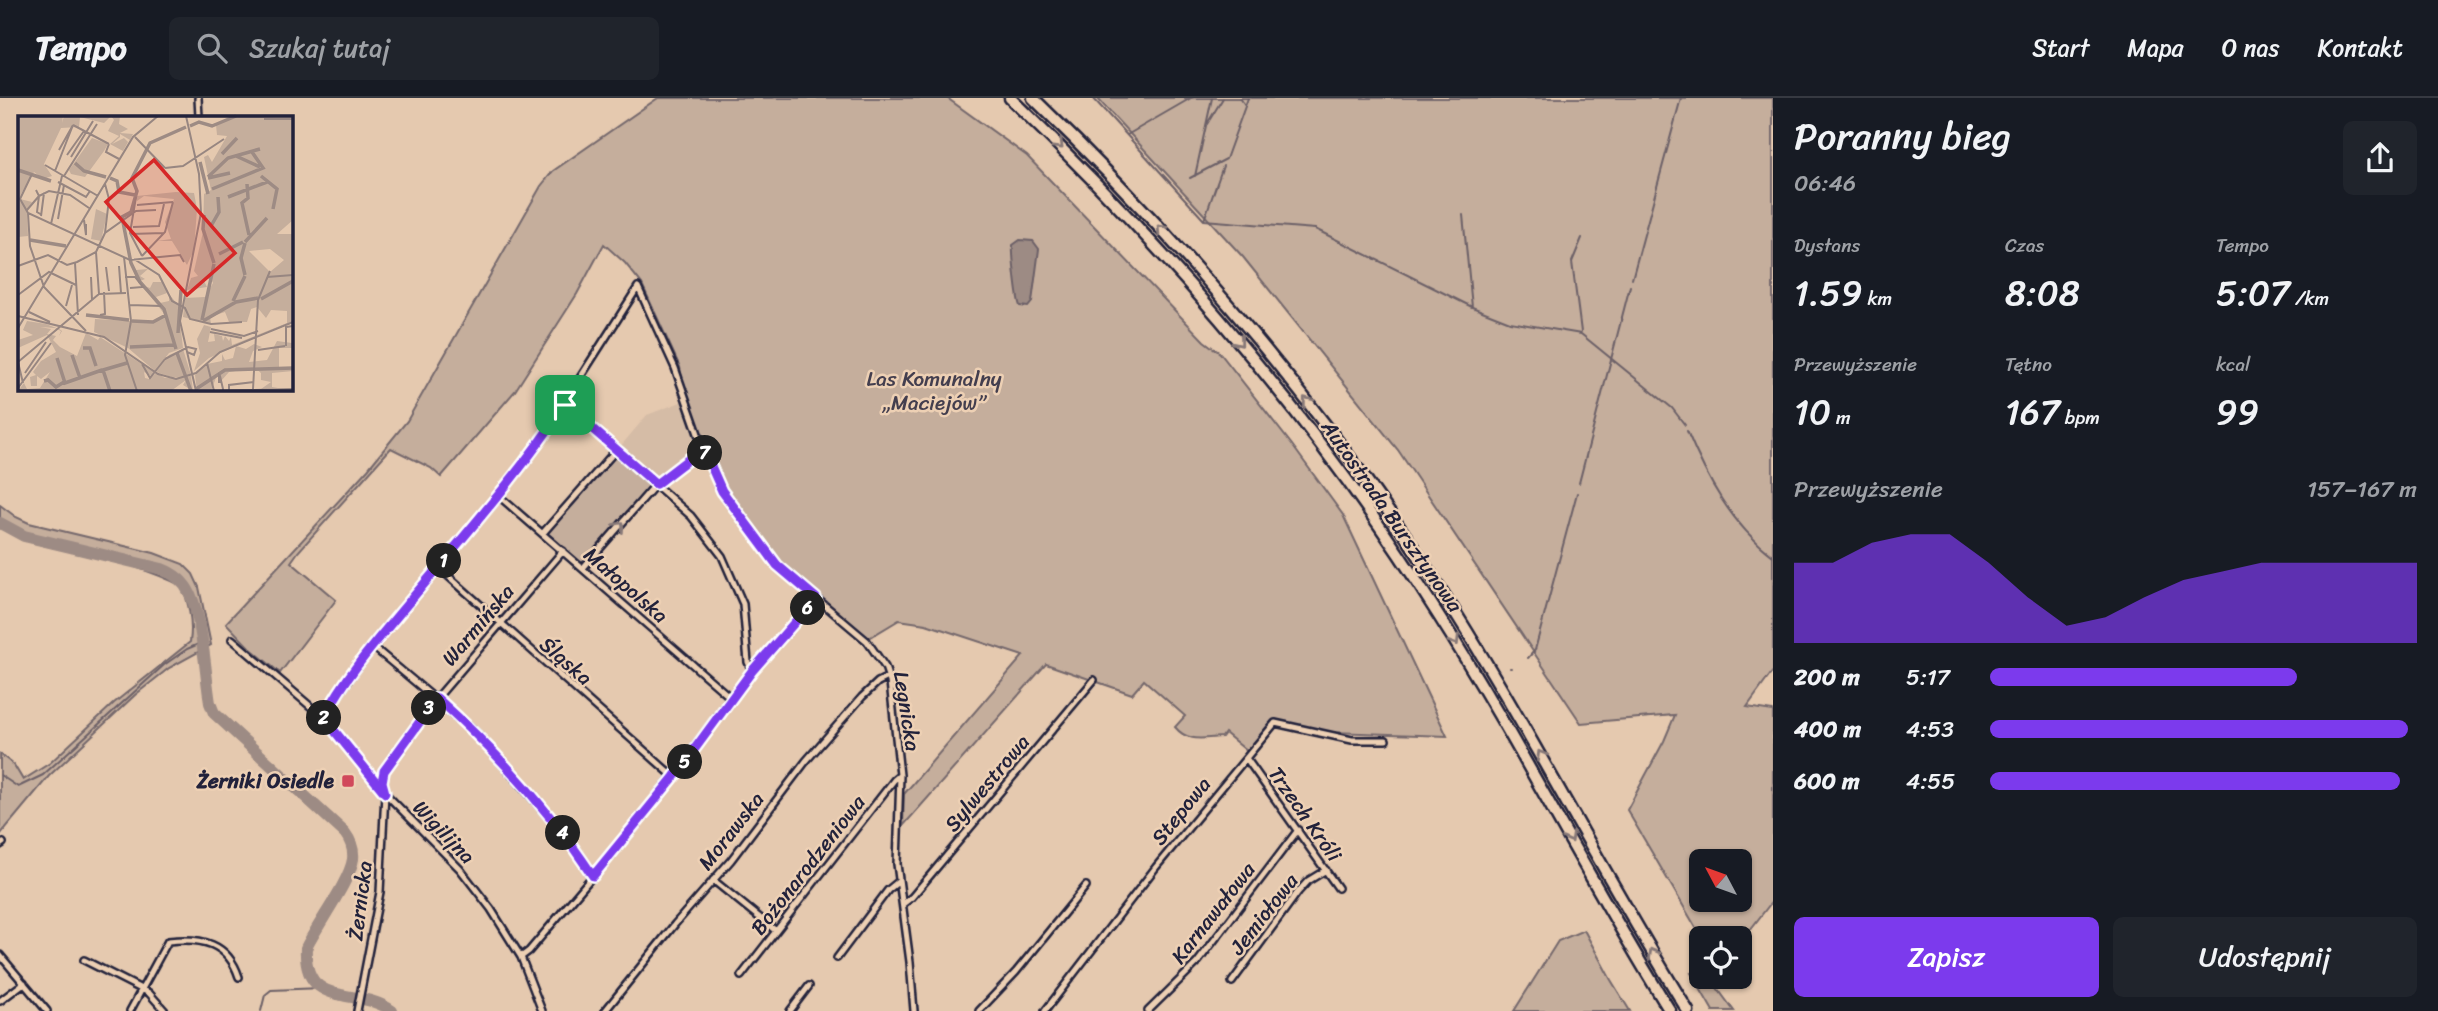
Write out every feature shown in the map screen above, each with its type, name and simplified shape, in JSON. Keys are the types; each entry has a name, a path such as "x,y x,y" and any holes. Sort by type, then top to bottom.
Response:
{"highway":[{"name":"Autostrada Bursztynowa","path":"1010,98 1106,194 1228,330 1321,445 1405,563 1512,736 1670,1011"},
{"name":"Autostrada Bursztynowa","path":"1033,98 1118,183 1241,320 1333,435 1419,555 1500,685 1688,1011"}],"street":[{"path":"198,98 199,116"},
{"name":"Legnicka","path":"565,405 638,287 687,396 703,448 722,491 777,565 867,640 881,659 888,677 900,775 897,863 914,1011"},
{"path":"324,718 372,646 499,496 565,405 691,516 722,556 743,604 748,662 752,671"},
{"path":"583,568 656,484 703,448"},
{"path":"543,533 617,449"},
{"name":"Małopolska","path":"499,496 731,698"},
{"name":"Warmińska","path":"385,793 382,782 384,771 437,698 563,551"},
{"name":"Śląska","path":"438,568 674,777"},
{"path":"521,957 593,876 674,777 752,671 816,598"},
{"name":"Wigilijna","path":"232,639 324,718 385,793 460,869 491,909 521,957 542,1011"},
{"path":"372,646 476,733 569,840 593,876"},
{"name":"Morawska","path":"605,1011 806,761 862,697 878,682 888,677"},
{"name":"Sylwestrowa","path":"903,904 912,897 1094,680"},
{"name":"Stepowa","path":"1045,1011 1156,867 1275,723 1352,740 1386,740"},
{"name":"Trzech Króli","path":"1246,758 1338,888"},
{"name":"Bożonarodzeniowa","path":"741,976 900,775"},
{"name":"Żernicka","path":"358,1010 380,892 385,793"},
{"name":"Karnawałowa","path":"1148,1011 1197,963 1298,830"},
{"name":"Jemiołowa","path":"1232,982 1298,892 1308,881 1326,870"},
{"path":"713,880 776,931"},
{"path":"837,958 888,890 899,881"},
{"path":"979,1011 1016,972 1086,886"},
{"path":"130,1011 169,941 181,940 217,946 228,953 239,977"},
{"path":"0,955 47,1011"},
{"path":"84,960 149,993 165,1011"},
{"path":"0,1001 24,984"},
{"path":"790,1011 809,986"}],"shaded area":[{"path":"1020,240 1033,241 1039,249 1032,302 1028,307 1020,306 1015,276 1013,245"},
{"path":"686,400 702,445 658,480 619,448 647,415"}],"green space":[{"name":"Las Komunalny „Maciejów”","path":"658,98 947,98 1027,156 1204,341 1220,353 1343,515 1447,736 1303,731 1272,721 1248,752 1225,733 1222,737 1196,738 1180,732 1175,727 1185,716 1144,680 1132,694 1046,664 903,826 904,794 1023,656 926,624 899,620 869,638 777,565 722,491 686,401 680,367 642,284 625,263 604,244 577,294 515,391 441,477 431,468 391,448 298,552 291,562 336,600 280,673 226,623 368,469 407,421 541,186 553,171"},
{"path":"1097,98 1773,98 1773,671 1747,707 1773,711 1773,900 1752,927 1695,926 1627,810 1675,715 1581,723 1398,450 1243,257"},
{"path":"617,449 656,484 583,568 543,533"},
{"path":"0,505 29,523 154,553 183,564 193,574 199,587 211,645 169,668 135,695 49,776 0,835 0,754 14,765 23,780 50,763 114,703 190,642 191,628 182,586 121,563 19,537 0,526"},
{"path":"1584,930 1630,1011 1514,1011 1558,941"},
{"path":"1700,989 1718,989 1734,1011 1713,1011"}],"waterway":[{"path":"1093,98 1204,220 1315,229 1472,307 1510,322 1581,334 1672,408 1685,425"},
{"path":"1127,135 1191,98"},
{"path":"1195,176 1212,98"},
{"path":"1207,124 1223,98"},
{"path":"1240,98 1245,105"},
{"path":"1190,178 1226,159 1248,98"},
{"path":"1632,279 1681,98"},
{"path":"1204,220 1223,166"},
{"path":"1463,215 1472,307"},
{"path":"1581,332 1572,262 1582,238"},
{"path":"1579,483 1630,286"},
{"path":"1687,431 1722,500 1745,530 1773,556"},
{"path":"1528,658 1535,650 1577,493"},
{"path":"0,523 24,536 162,569 185,585 198,618 210,703 214,713 345,833 352,845 351,868 306,948 308,968 314,981 323,989 365,999 392,1011"},
{"path":"0,775 18,787 43,775 164,665 201,643"},
{"path":"261,1011 265,995 271,990 322,988"}],"place":[{"name":"Żerniki Osiedle","path":"348,781"}],"route":[{"path":"565,405 656,484 703,448 722,491 777,565 816,598 752,671 674,777 593,876 569,840 476,733 437,698 384,771 382,782 385,793 324,718 372,646 499,496 565,405"}]}
